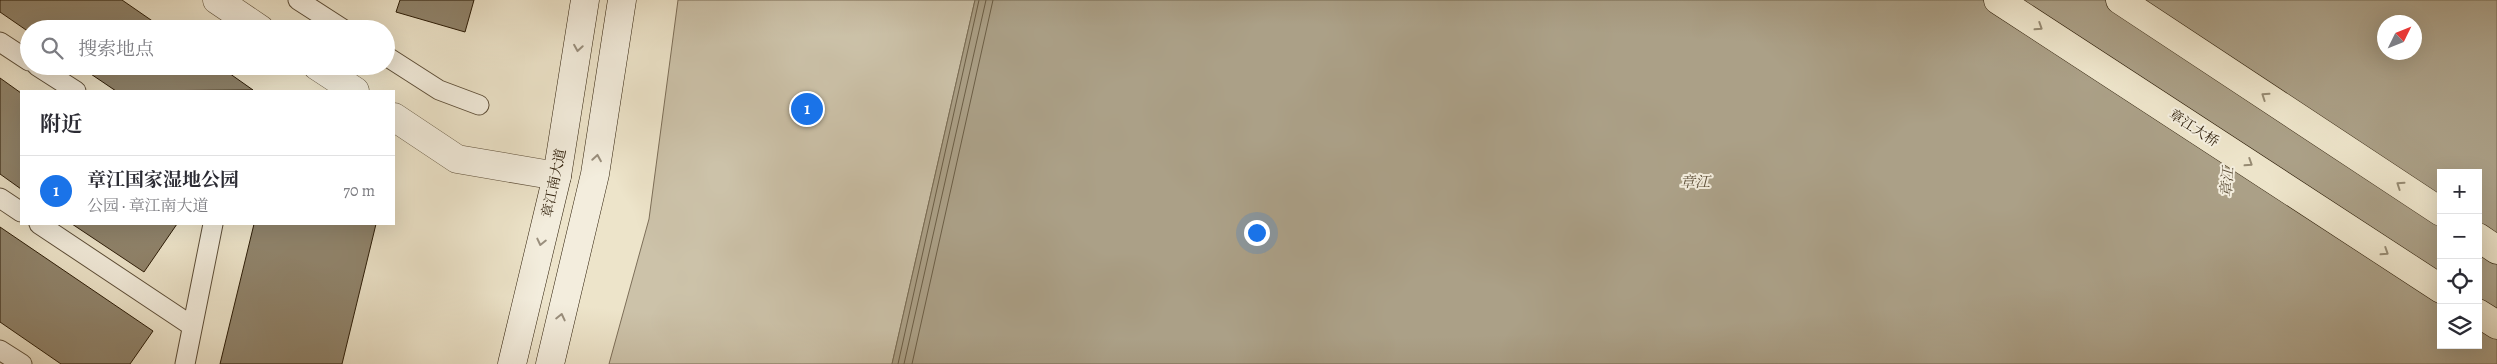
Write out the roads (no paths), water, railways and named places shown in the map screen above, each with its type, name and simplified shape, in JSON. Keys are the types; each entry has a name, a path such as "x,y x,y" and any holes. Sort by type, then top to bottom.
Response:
{"highway":[{"name":"章江大桥","path":"1998,0 2437,286"},
{"path":"2120,0 2437,209"},
{"path":"2482,240 2497,250"},
{"path":"2482,316 2497,325"}],"main road":[{"path":"216,0 246,20"},
{"name":"章江南大道","path":"512,364 557,176 586,0"},
{"path":"550,364 595,174 622,0"},
{"path":"330,75 353,90"},
{"path":"395,118 457,159 557,176"}],"lane":[{"path":"298,0 329,20"},
{"path":"0,42 20,55"},
{"path":"395,62 439,90 479,105"},
{"path":"51,75 74,90"},
{"path":"0,198 20,211"},
{"path":"40,225 192,326"},
{"path":"185,364 214,225"},
{"path":"0,350 22,364"}],"water":[{"name":"章江","path":"975,0 2497,0 2497,364 892,364"}],"place":[{"name":"章江国家湿地公园","path":"807,109"}]}
